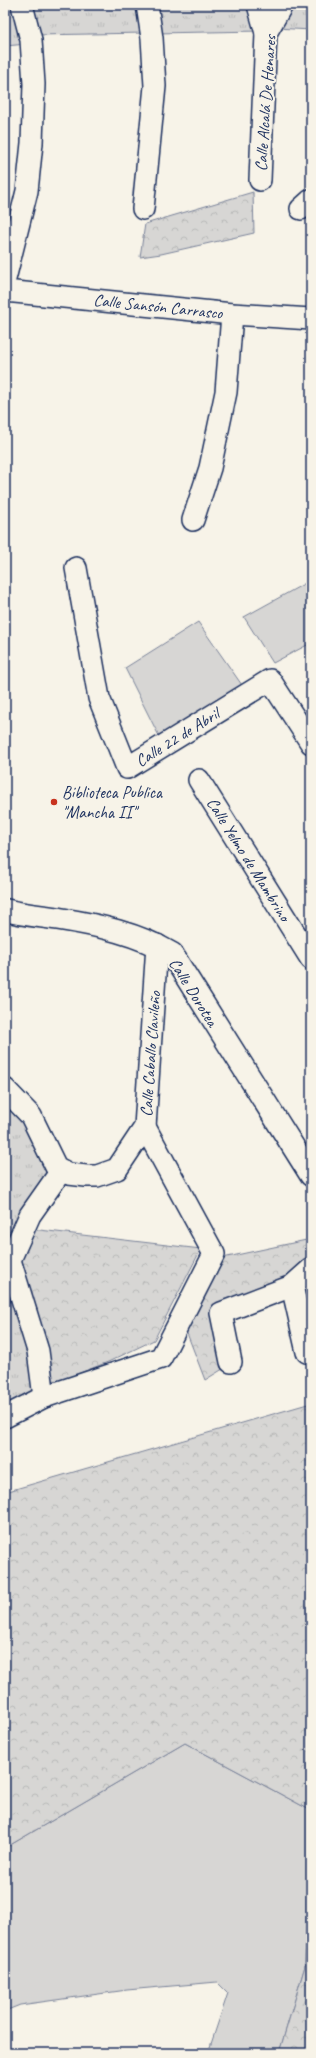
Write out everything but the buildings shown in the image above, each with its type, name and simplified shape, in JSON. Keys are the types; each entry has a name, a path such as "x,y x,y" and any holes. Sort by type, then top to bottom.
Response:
{"street":[{"path":"5,279 27,191 32,143 34,84 31,40 22,5"},
{"path":"144,209 155,86 152,38 147,5"},
{"path":"258,5 266,33"},
{"name":"Calle Alcalá De Henares","path":"260,180 266,33 282,5"},
{"name":"Calle Sansón Carrasco","path":"5,290 232,314 311,319"},
{"path":"193,520 210,468 226,392 232,314"},
{"name":"Calle 22 de Abril","path":"76,568 99,698 128,768 270,680 311,743"},
{"name":"Calle Yelmo de Mambrino","path":"199,780 311,959"},
{"name":"Calle Dorotea","path":"5,910 60,919 120,932 157,945 172,954 311,1175"},
{"name":"Calle Caballo Clavileño","path":"61,1171 69,1174 97,1176 117,1168 145,1127 157,945"},
{"path":"5,1089 31,1116 52,1162 61,1171 30,1215 10,1260 38,1351 44,1398"},
{"path":"5,1417 44,1398 161,1358 214,1254 145,1127"},
{"path":"231,1362 221,1313 292,1286 311,1269"},
{"path":"292,1286 309,1351"}],"green space":[{"path":"5,5 13,5 27,44 5,46"},
{"path":"28,5 140,5 144,33 37,35"},
{"path":"156,5 252,5 260,31 156,33"},
{"path":"289,5 311,5 311,30 276,28"},
{"path":"253,192 254,233 161,254 140,257 145,224"},
{"path":"311,580 311,643 273,663 244,617"},
{"path":"198,622 244,688 160,738 125,668"},
{"path":"5,1097 30,1124 52,1173 5,1252"},
{"path":"31,1229 201,1249 154,1340 108,1362 57,1382 45,1377 36,1307 15,1261"},
{"path":"311,1239 311,1259 288,1281 216,1311 226,1367 205,1380 185,1328 218,1259"},
{"path":"5,1263 34,1361 37,1394 5,1410"},
{"path":"311,1403 311,2053 279,2053 305,1966 310,1810 185,1743 5,1848 5,1492"},
{"path":"185,1743 310,1810 305,1966 279,2053 208,2053 228,1993 217,1982 127,1990 20,2005 5,2011 5,1848"}],"place":[{"name":"Biblioteca Publica \"Mancha II\"","path":"54,802"}]}
